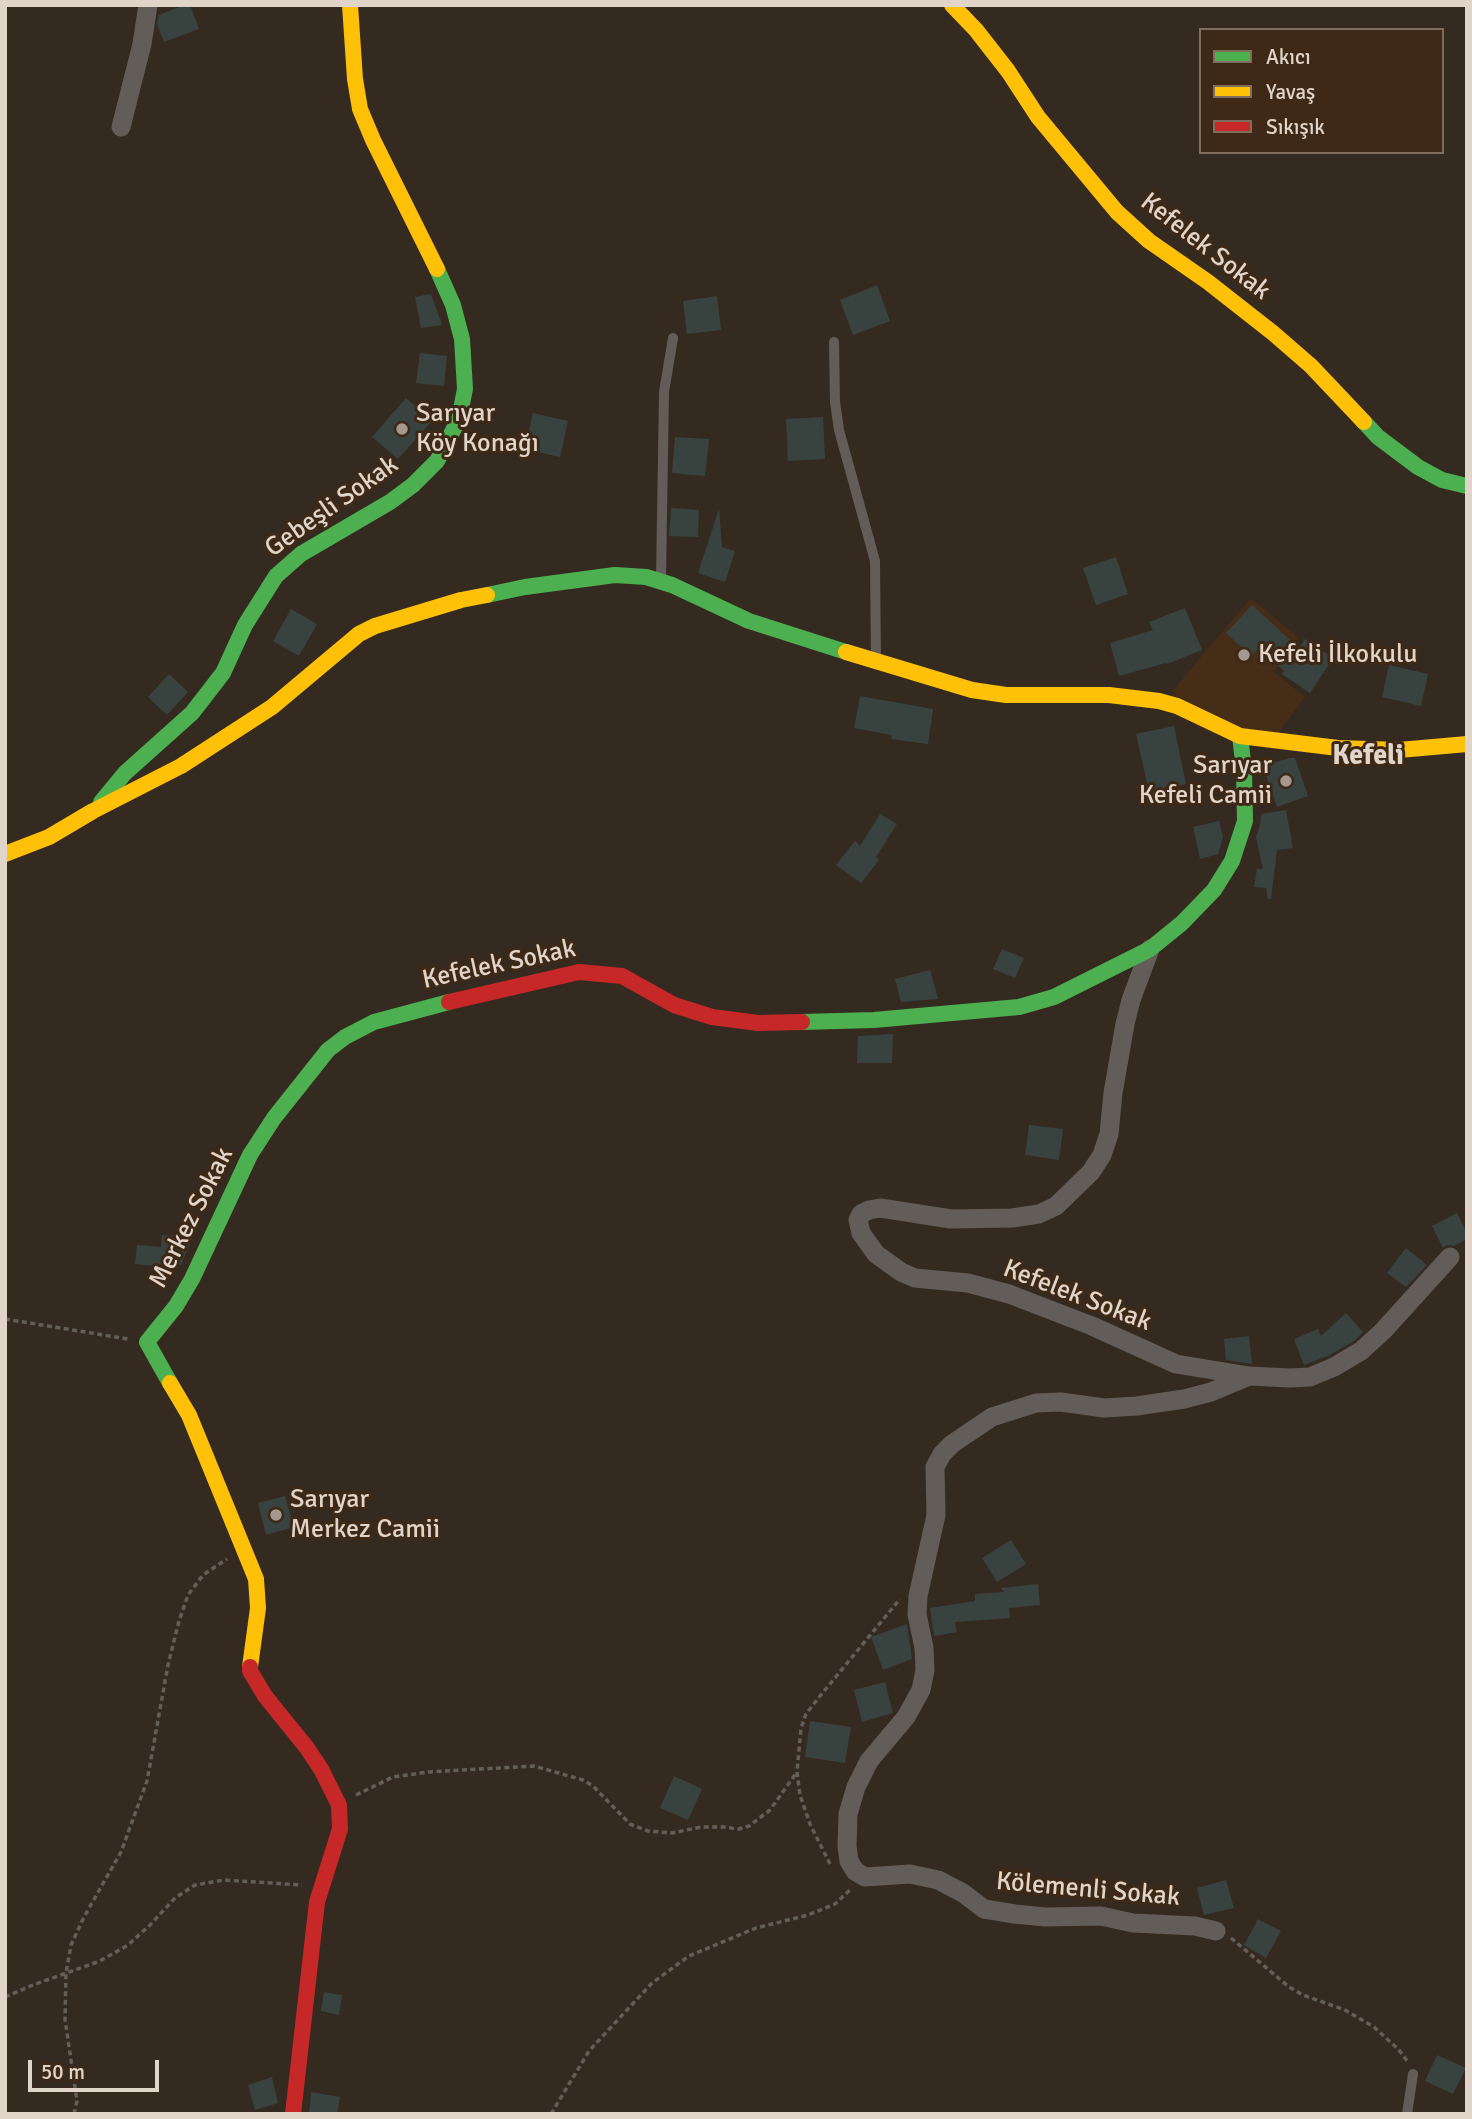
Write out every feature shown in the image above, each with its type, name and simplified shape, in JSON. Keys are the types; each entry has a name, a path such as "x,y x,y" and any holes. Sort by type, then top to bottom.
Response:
{"street":[{"path":"121,128 142,44 148,5"},
{"name":"Gebeşli Sokak","path":"93,811 125,773 192,713 223,673 245,625 276,576 302,554 414,485 436,461 458,419 465,389 462,339 453,305 360,109 349,5"},
{"name":"Kefelek Sokak","path":"952,5 976,30 1008,71 1038,117 1117,212 1149,241 1208,282 1273,333 1311,366 1378,437 1418,467 1443,480 1467,486"},
{"path":"5,854 49,837 181,766 272,707 359,634 375,626 461,600 615,575 661,581 749,621 794,638 972,690 1006,695 1108,695 1159,701 1177,706 1240,736 1338,748 1399,750 1467,744"},
{"name":"Kefelek Sokak","path":"345,1037 374,1022 406,1012 579,972 622,975 674,1004 712,1017 758,1023 874,1020 977,1013 1019,1007 1054,997 1150,949 1182,923 1214,890 1232,861 1245,821 1240,736"},
{"name":"Kefelek Sokak","path":"1150,949 1125,1024 1109,1134 1102,1155 1091,1172 1056,1206 1039,1214 1012,1218 951,1219 880,1208 869,1210 861,1214 858,1220 861,1233 876,1254 901,1272 915,1278 968,1283 1009,1294 1092,1326 1176,1364 1249,1376 1290,1378 1310,1377 1361,1351 1383,1331 1450,1257"},
{"name":"Merkez Sokak","path":"147,1342 176,1306 192,1279 256,1146 304,1079 328,1050 345,1037"},
{"path":"147,1342 189,1415 256,1579 258,1608 249,1661 250,1671 265,1696 321,1769 339,1805 340,1829 317,1902 293,2114"},
{"path":"860,1874 849,1861 847,1846 848,1814 856,1787 869,1761 914,1705 921,1690 925,1670 918,1596 936,1514 934,1467 952,1444 974,1428 992,1418 1036,1403 1061,1402 1104,1408 1149,1404 1211,1392 1249,1376"},
{"name":"Kölemenli Sokak","path":"860,1874 910,1874 938,1880 963,1893 984,1909 1015,1914 1045,1917 1101,1916 1133,1923 1195,1926 1216,1931"}],"lane":[{"path":"661,581 664,405 673,338"},
{"path":"834,342 835,402 839,430 875,561 876,662"},
{"path":"1407,2114 1413,2074"}],"path":[{"path":"5,1319 147,1342"},
{"path":"74,2114 78,2101 65,2019 66,1973 71,1945 121,1852 147,1781 168,1665 188,1595 203,1575 244,1546"},
{"path":"860,1874 842,1872 830,1864 810,1824 800,1795 797,1772 800,1728 806,1714 923,1574"},
{"path":"339,1805 366,1788 393,1777 428,1772 534,1766 583,1780 593,1786 630,1824 648,1831 672,1833 701,1828 738,1829 749,1826 770,1810 797,1772"},
{"path":"551,2114 589,2050 652,1983 689,1956 756,1927 808,1915 835,1904 860,1874"},
{"path":"5,1997 100,1961 128,1945 175,1898 195,1885 224,1880 321,1885"},
{"path":"1216,1931 1234,1939 1289,1987 1345,2010 1374,2027 1408,2060 1413,2074"}],"shaded area":[{"name":"Kefeli İlkokulu","path":"1251,598 1299,638 1274,672 1305,697 1278,733 1240,730 1176,699 1173,690"}],"building":[{"path":"190,5 199,29 164,42 157,24 159,15"},
{"path":"877,285 890,321 853,335 840,300"},
{"path":"431,294 442,325 421,328 415,297"},
{"path":"717,296 721,330 687,334 683,301"},
{"path":"420,353 447,356 444,386 416,383"},
{"name":"Sarıyar Köy Konağı","path":"406,398 432,421 398,459 372,437"},
{"path":"533,413 568,421 560,457 525,449"},
{"path":"823,417 825,459 788,461 786,419"},
{"path":"675,437 709,439 705,476 672,473"},
{"path":"671,508 699,510 698,537 669,536"},
{"path":"719,509 722,547 735,551 725,582 698,573"},
{"path":"1116,557 1128,594 1096,605 1083,568"},
{"path":"1252,605 1299,648 1305,639 1333,658 1310,693 1282,674 1284,671 1259,648 1251,656 1226,633"},
{"path":"1185,608 1202,650 1167,664 1119,676 1110,643 1153,630 1149,622"},
{"path":"291,609 317,624 299,656 273,641"},
{"path":"1389,665 1428,674 1421,706 1382,697"},
{"path":"169,674 188,692 167,715 148,697"},
{"path":"860,696 933,709 928,744 891,739 892,735 854,728"},
{"path":"1174,726 1186,784 1149,792 1136,734"},
{"name":"Sarıyar Kefeli Camii","path":"1295,758 1308,796 1277,807 1263,766"},
{"path":"1286,810 1293,848 1277,850 1271,899 1268,899 1266,888 1254,887 1257,869 1263,869 1256,837 1261,814"},
{"path":"880,814 897,824 876,857 879,860 861,883 836,865 855,841 860,846"},
{"path":"1219,821 1223,838 1218,854 1200,859 1193,827"},
{"path":"1002,949 1024,958 1015,978 993,969"},
{"path":"930,970 938,999 901,1002 895,979"},
{"path":"893,1034 892,1063 857,1063 858,1036"},
{"path":"1029,1125 1063,1129 1059,1160 1025,1155"},
{"path":"1457,1213 1467,1233 1467,1239 1443,1248 1432,1226"},
{"path":"162,1235 193,1236 181,1265 135,1264 137,1245 161,1247"},
{"path":"1406,1248 1427,1265 1406,1287 1387,1273"},
{"path":"1346,1313 1363,1332 1354,1341 1328,1356 1304,1365 1294,1339 1318,1329 1321,1336"},
{"path":"1249,1336 1252,1364 1226,1360 1224,1339"},
{"name":"Sarıyar Merkez Camii","path":"285,1496 294,1527 266,1535 258,1503"},
{"path":"1011,1540 1026,1564 997,1582 982,1558"},
{"path":"1038,1584 1040,1605 1009,1608 1010,1618 955,1622 957,1632 934,1636 930,1608 975,1601 975,1594 1004,1592 1001,1588"},
{"path":"907,1624 912,1659 883,1670 871,1637"},
{"path":"885,1682 893,1713 862,1722 854,1690"},
{"path":"810,1721 851,1727 845,1763 805,1757"},
{"path":"674,1776 702,1789 688,1820 660,1808"},
{"path":"1226,1880 1234,1908 1204,1915 1197,1888"},
{"path":"1258,1919 1281,1931 1266,1958 1244,1945"},
{"path":"324,1992 342,1995 339,2015 321,2011"},
{"path":"1437,2055 1466,2068 1453,2094 1425,2081"},
{"path":"272,2077 278,2103 255,2110 248,2085"},
{"path":"311,2092 340,2097 337,2114 309,2114"}],"traffic: fast":[{"path":"101,802 125,773 192,713 223,673 245,625 276,576 301,554 390,502 413,485 437,461 459,419 465,389 462,339 453,305 437,269"},
{"path":"1364,422 1378,437 1418,467 1442,480 1467,486"},
{"path":"487,595 615,575 646,577 672,585 749,621 846,652"},
{"path":"802,1022 874,1020 1019,1007 1054,997 1150,949 1182,923 1214,890 1232,861 1245,821 1240,736"},
{"path":"170,1383 147,1342 176,1306 192,1279 250,1155 274,1118 328,1050 345,1037 374,1022 449,1002"}],"traffic: slow":[{"path":"350,5 355,79 360,109 437,269"},
{"path":"952,5 976,30 1008,71 1038,117 1117,212 1149,241 1208,282 1273,333 1311,366 1364,422"},
{"path":"5,854 49,837 181,766 272,707 359,634 375,626 461,600 487,595"},
{"path":"846,652 972,690 1006,695 1109,695 1159,701 1177,706 1240,736 1338,748 1399,750 1467,744"},
{"path":"170,1383 189,1415 256,1579 258,1608 250,1667"}],"traffic: jam":[{"path":"449,1002 579,972 622,976 674,1005 712,1017 758,1023 802,1022"},
{"path":"250,1667 265,1696 321,1769 339,1805 340,1829 317,1902 293,2114"}],"place":[{"name":"Sarıyar Köy Konağı","path":"402,429"},
{"name":"Kefeli İlkokulu","path":"1244,655"},
{"name":"Sarıyar Kefeli Camii","path":"1286,781"},
{"name":"Sarıyar Merkez Camii","path":"276,1515"}],"district":[{"name":"Kefeli","path":"1368,757"}]}
